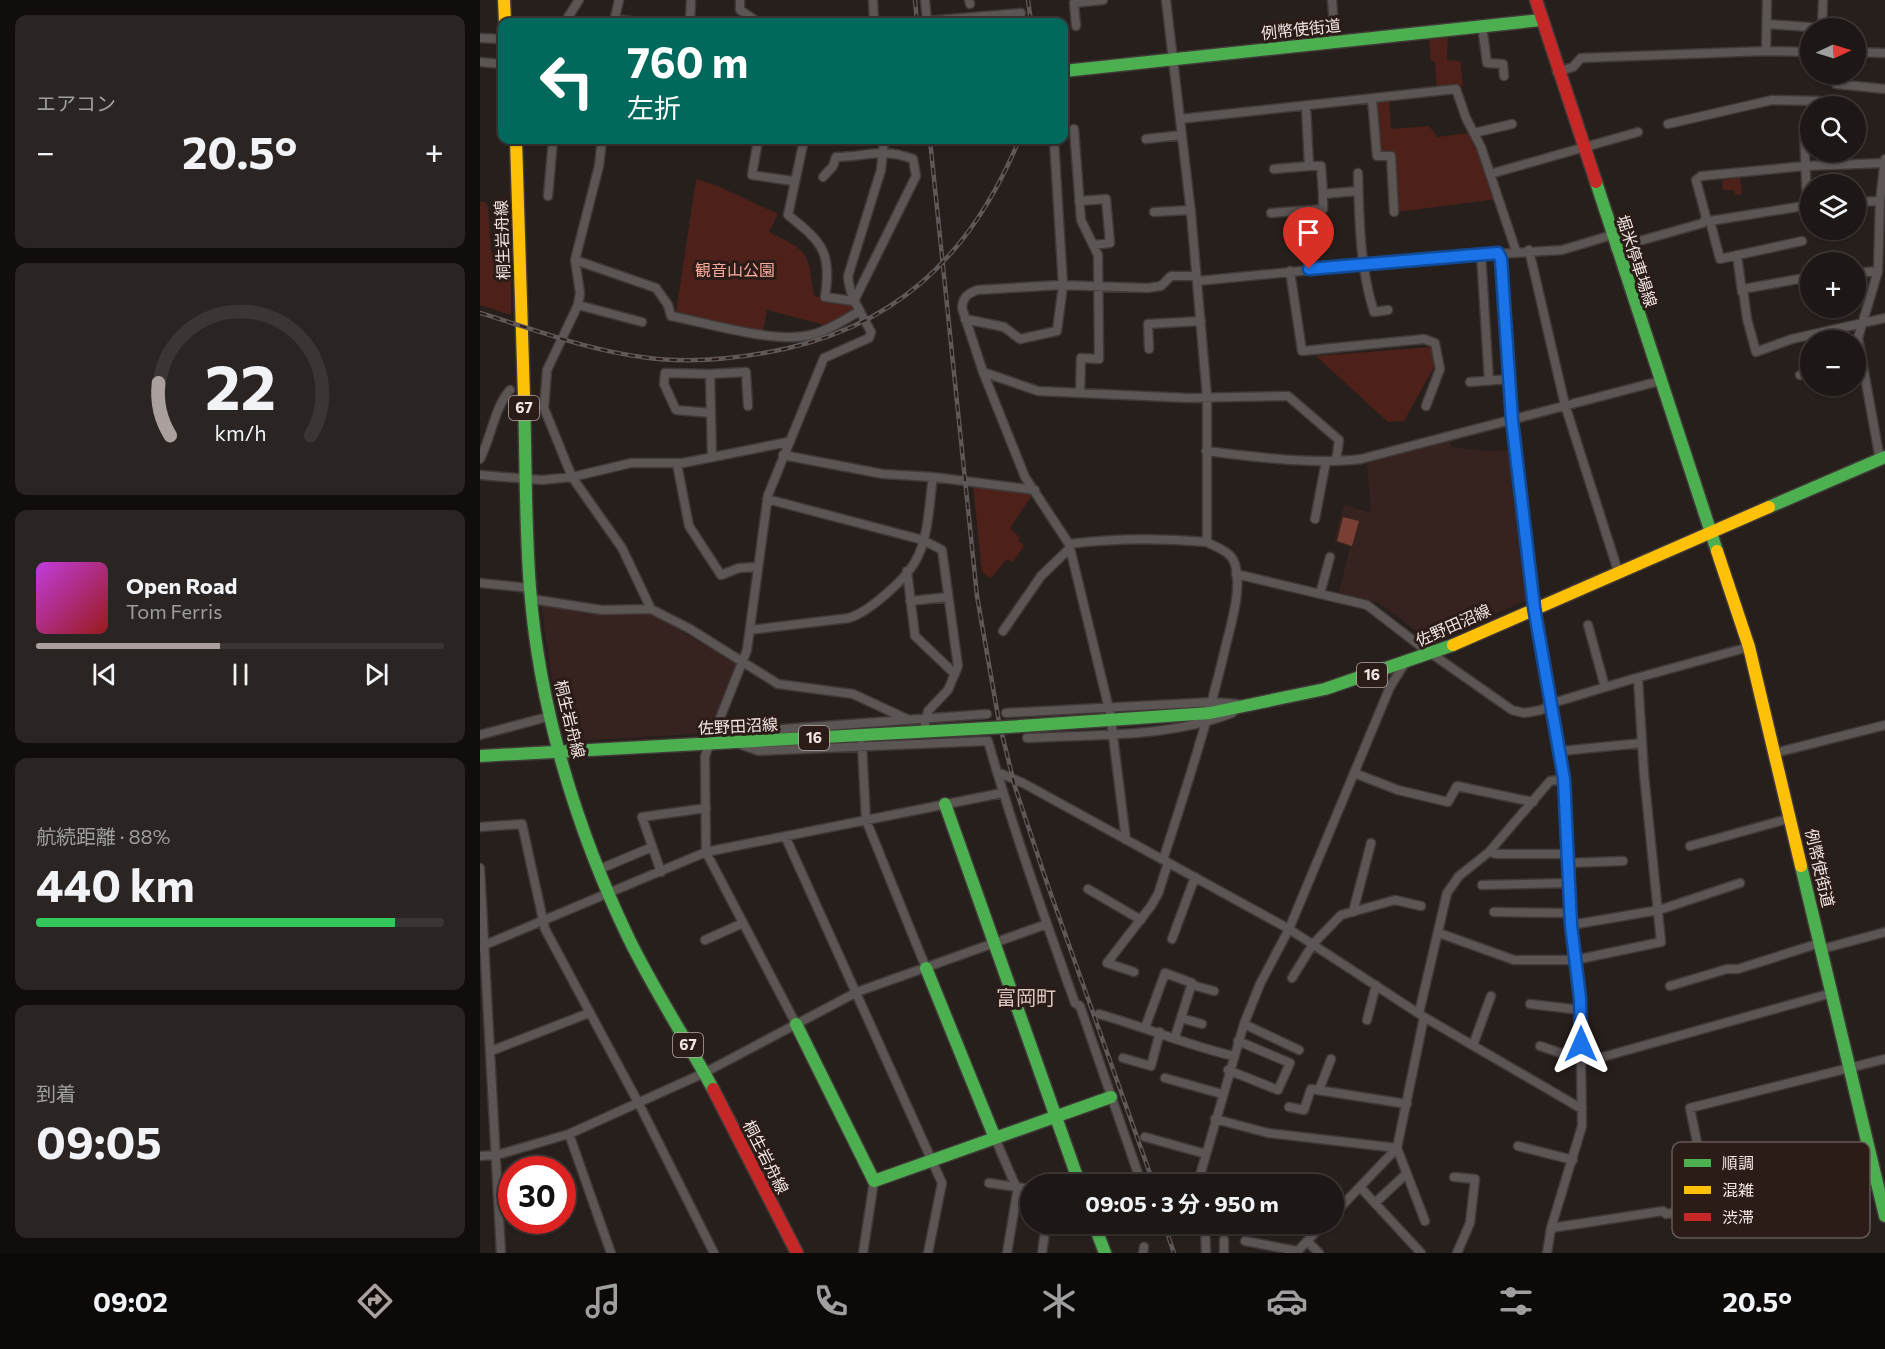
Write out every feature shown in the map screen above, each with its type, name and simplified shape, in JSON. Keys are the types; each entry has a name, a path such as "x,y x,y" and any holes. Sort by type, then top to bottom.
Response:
{"main road":[{"path":"504,0 504,18"},
{"name":"堀米停車場線","path":"1536,0 1557,72 1613,241 1712,530"},
{"name":"例幣使街道","path":"1068,71 1541,20"},
{"name":"桐生岩舟線","path":"516,144 531,593 540,664 551,716 560,751 609,893 644,967 704,1073 797,1253"},
{"name":"佐野田沼線","path":"480,756 1007,727 1210,712 1249,706 1325,689 1431,654 1534,607 1882,458"},
{"name":"例幣使街道","path":"1712,530 1749,647 1868,1142"},
{"path":"945,804 1076,1174"},
{"path":"926,968 995,1138"},
{"path":"796,1024 874,1181 1111,1096"},
{"name":"例幣使街道","path":"1870,1152 1885,1216"},
{"path":"1098,1234 1105,1253"}],"street":[{"path":"568,18 579,0"},
{"path":"615,18 619,0"},
{"path":"690,18 691,0"},
{"path":"740,0 740,10 752,18"},
{"path":"873,0 874,18"},
{"path":"925,0 927,18"},
{"path":"1076,26 1074,3 1103,0"},
{"path":"1166,0 1191,210 1207,397 1207,542"},
{"path":"1332,0 1335,42"},
{"path":"1766,51 1767,0"},
{"path":"1822,18 1823,0"},
{"path":"962,18 1021,13"},
{"path":"1767,24 1800,26"},
{"path":"1482,26 1487,63 1503,64 1504,76"},
{"path":"480,38 498,39"},
{"path":"1557,72 1573,67 1581,58 1800,52"},
{"path":"1866,52 1885,53"},
{"path":"480,62 498,64"},
{"path":"1836,84 1885,89"},
{"path":"1180,119 1456,89 1490,174 1516,252"},
{"path":"1372,99 1377,156 1391,156 1394,212"},
{"path":"1668,124 1772,100 1800,101"},
{"path":"1306,105 1309,166"},
{"path":"1474,133 1512,124"},
{"path":"1074,129 1081,220 1098,255 1099,359 1081,358 1080,393"},
{"path":"1490,174 1638,132"},
{"path":"1146,139 1182,135"},
{"path":"548,196 553,144"},
{"path":"602,144 599,166 575,260 580,293 578,305 547,370 543,398 546,417 572,477 622,548 651,609"},
{"path":"757,144 752,175 793,182"},
{"path":"803,144 793,182 788,215 821,244 826,253 829,275 825,297 854,301"},
{"path":"796,1024 706,852 705,756 742,663 750,630 767,499 788,442 824,358 869,338 871,332 854,301 848,286 848,276 881,170 884,144"},
{"path":"965,319 1004,327 1020,339 1057,332 1063,285 1054,144"},
{"path":"823,177 833,166 836,157 895,152 913,159 916,176 854,301"},
{"path":"1802,242 1720,259 1696,180 1701,176 1884,161 1880,201 1878,271 1860,330"},
{"path":"1805,162 1806,174"},
{"path":"1271,213 1323,209 1321,166 1274,169"},
{"path":"1358,173 1365,264 1374,312 1388,310"},
{"path":"1323,194 1358,191"},
{"path":"1079,201 1106,199 1110,243 1093,245"},
{"path":"1866,202 1880,201"},
{"path":"1109,711 1069,546 1025,477 982,372 962,308 967,294 977,290 1063,285 1148,288 1161,286 1171,276 1197,279 1528,250 1562,250 1702,223 1708,219 1800,206"},
{"path":"1154,212 1191,210"},
{"path":"1528,250 1565,405 1618,571"},
{"path":"1498,253 1501,259 1512,420 1534,607 1564,779 1570,913 1581,1010 1582,1126 1551,1228 1546,1253"},
{"path":"1481,254 1489,381"},
{"path":"1737,255 1742,292 1756,352 1792,339 1863,321 1885,318"},
{"path":"575,260 656,288 668,305 671,316 715,325 784,337 806,336 825,330 860,311"},
{"path":"1290,271 1302,351 1424,339 1435,343 1440,369 1426,406"},
{"path":"1866,272 1878,271"},
{"path":"1742,292 1800,279"},
{"path":"578,305 642,322"},
{"path":"1149,349 1148,324 1201,321"},
{"path":"711,413 676,410 664,384 665,373 746,372 748,406"},
{"path":"982,372 1038,391 1207,397 1288,396 1339,440 1336,461"},
{"path":"710,374 712,457"},
{"path":"1470,382 1509,379"},
{"path":"1206,452 1326,461 1361,459 1660,381"},
{"path":"480,459 489,442 499,406 510,390"},
{"path":"1866,393 1882,458"},
{"path":"480,475 526,479 572,477 631,463 676,464 788,442"},
{"path":"783,455 882,474 933,477 1035,490"},
{"path":"1315,519 1326,461"},
{"path":"676,464 689,526 721,575 739,568 757,567"},
{"path":"750,630 849,618 863,614 916,561 933,477"},
{"path":"767,499 922,540 942,550 958,666 948,690 928,711 925,721"},
{"path":"1004,632 1041,576 1069,546 1106,539 1156,538 1207,542 1230,554 1235,564 1234,612 1210,712 1158,894 1107,963 1134,972"},
{"path":"1320,594 1330,557"},
{"path":"907,571 915,636 955,674"},
{"path":"1236,574 1374,608 1431,654 1512,710 1524,713 1605,687 1749,647"},
{"path":"480,583 602,610 651,609 690,629 778,684 853,694 907,719"},
{"path":"910,601 948,597"},
{"path":"1588,625 1605,687"},
{"path":"1203,1174 1206,1154 1228,1070 1244,1024 1260,984 1289,928 1390,687 1405,663"},
{"path":"1439,933 1514,960 1575,960 1661,942 1638,679"},
{"path":"1006,713 1210,712"},
{"path":"1027,738 1112,730 1155,730 1210,712"},
{"path":"736,743 757,730 907,719 925,721 987,714"},
{"path":"480,735 551,716"},
{"path":"1775,753 1885,725"},
{"path":"1112,730 1126,840"},
{"path":"736,743 759,751 926,741 988,741 1002,793 1047,924 1075,1003 1080,1006 1138,1174"},
{"path":"1561,752 1642,743"},
{"path":"862,745 866,820 926,968"},
{"path":"997,772 1023,783 1289,928 1422,1015 1582,1109"},
{"path":"1354,773 1398,789 1448,802 1457,786 1533,802"},
{"path":"1344,1204 1397,1149 1447,893 1459,876 1489,852 1550,781 1564,779"},
{"path":"482,947 706,852 1002,793"},
{"path":"661,872 642,817 706,808"},
{"path":"1689,846 1791,818"},
{"path":"480,827 522,824 543,921 714,1253"},
{"path":"785,836 942,1183 928,1253"},
{"path":"1353,912 1371,843"},
{"path":"600,868 652,847"},
{"path":"1489,852 1623,861"},
{"path":"480,868 484,1024 491,1051 501,1253"},
{"path":"1172,939 1195,877"},
{"path":"1482,885 1569,883"},
{"path":"1571,925 1659,909 1740,883"},
{"path":"1088,890 1141,920"},
{"path":"1292,978 1313,944 1341,915 1395,900 1421,906"},
{"path":"1494,912 1570,913"},
{"path":"705,940 743,923"},
{"path":"480,1156 497,1155 569,1134 704,1073 857,992 1047,924"},
{"path":"1670,986 1727,969 1738,969 1821,946 1885,932"},
{"path":"1145,1028 1165,973 1192,983 1192,985 1214,991"},
{"path":"1175,1037 1192,985"},
{"path":"1367,1020 1376,985"},
{"path":"1539,1046 1581,1060 1832,993"},
{"path":"1473,1046 1491,996"},
{"path":"1530,1004 1581,1010"},
{"path":"491,1051 589,1013"},
{"path":"1099,1014 1175,1037 1192,1046 1233,1056"},
{"path":"1181,1018 1202,1024"},
{"path":"1244,1024 1299,1050"},
{"path":"1123,1058 1151,1066 1160,1032"},
{"path":"1228,1070 1278,1090 1290,1063 1238,1041"},
{"path":"1319,1090 1331,1059"},
{"path":"1697,1142 1690,1108 1885,1059"},
{"path":"1165,1078 1222,1094"},
{"path":"1289,1107 1304,1110 1311,1089 1407,1104"},
{"path":"1215,1119 1268,1133 1397,1149"},
{"path":"569,1134 611,1253"},
{"path":"1145,1137 1206,1154"},
{"path":"995,1138 1017,1187 1007,1253"},
{"path":"1518,1146 1573,1160"},
{"path":"1397,1149 1425,1221"},
{"path":"1375,1203 1406,1173"},
{"path":"1454,1177 1475,1179 1470,1223 1457,1253"},
{"path":"863,1253 874,1181"},
{"path":"989,1183 1020,1187"},
{"path":"1360,1187 1421,1253"},
{"path":"1551,1228 1626,1215 1663,1211 1666,1215 1672,1214"},
{"path":"1042,1253 1045,1234"},
{"path":"1205,1234 1206,1253"},
{"path":"1245,1241 1296,1252 1314,1234"},
{"path":"1224,1240 1224,1253"},
{"path":"1307,1241 1318,1253"}],"shaded area":[{"path":"1449,439 1451,447 1487,451 1510,450 1530,593 1525,601 1443,636 1425,637 1379,603 1339,592 1350,547 1334,542 1344,505 1371,513 1367,461"},
{"path":"1343,517 1359,521 1352,546 1337,541"},
{"path":"541,605 600,613 648,612 737,664 708,733 577,741 566,733 553,685"}],"green space":[{"path":"1448,35 1447,60 1460,61 1463,86 1437,89 1435,61 1431,61 1429,37"},
{"path":"1389,100 1391,129 1429,126 1437,137 1470,133 1496,199 1397,212 1392,154 1379,154 1374,101"},
{"path":"1740,178 1742,194 1735,195 1734,190 1723,190 1722,180"},
{"name":"観音山公園","path":"696,179 718,186 778,214 769,232 800,249 805,255 814,296 851,304 854,312 829,326 767,310 763,331 676,314"},
{"path":"480,202 485,202 488,206 491,253 511,253 511,315 480,305"},
{"path":"496,232 510,232 511,251 497,251"},
{"path":"1431,347 1434,367 1404,421 1388,422 1316,356"},
{"path":"973,485 1029,492 1032,495 1010,528 1024,546 1013,562 1007,559 991,578 982,572"}],"railway":[{"path":"915,0 917,18"},
{"path":"1028,0 1030,18"},
{"path":"930,144 977,596 999,722 1015,787 1047,883 1150,1174"},
{"path":"480,313 581,344 621,354 657,359 703,360 734,357 764,353 810,342 851,327 888,307 922,282 951,253 977,220 1017,144"},
{"path":"1167,1234 1174,1253"}],"traffic: fast":[{"path":"1068,71 1541,20"},
{"path":"1596,182 1717,551"},
{"path":"524,397 530,588 542,678 563,768 593,855 629,939 713,1089"},
{"path":"1769,507 1885,457"},
{"path":"1007,727 1210,713 1325,689 1453,645"},
{"path":"989,728 1007,727"},
{"path":"480,756 989,728"},
{"path":"945,804 1076,1174"},
{"path":"1801,866 1867,1142"},
{"path":"926,968 995,1138"},
{"path":"796,1024 874,1181 1111,1097"},
{"path":"1870,1154 1885,1216"},
{"path":"1098,1234 1105,1253"}],"traffic: slow":[{"path":"504,0 505,18"},
{"path":"516,144 524,397"},
{"path":"1453,645 1769,507"},
{"path":"1717,551 1749,647 1801,866"}],"traffic: jam":[{"path":"1536,0 1596,182"},
{"path":"713,1089 797,1253"}],"district":[{"name":"富岡町","path":"1026,998"}],"route":[{"path":"1309,269 1498,253 1501,259 1512,420 1534,607 1564,779 1571,925 1580,998 1581,1044"}]}
